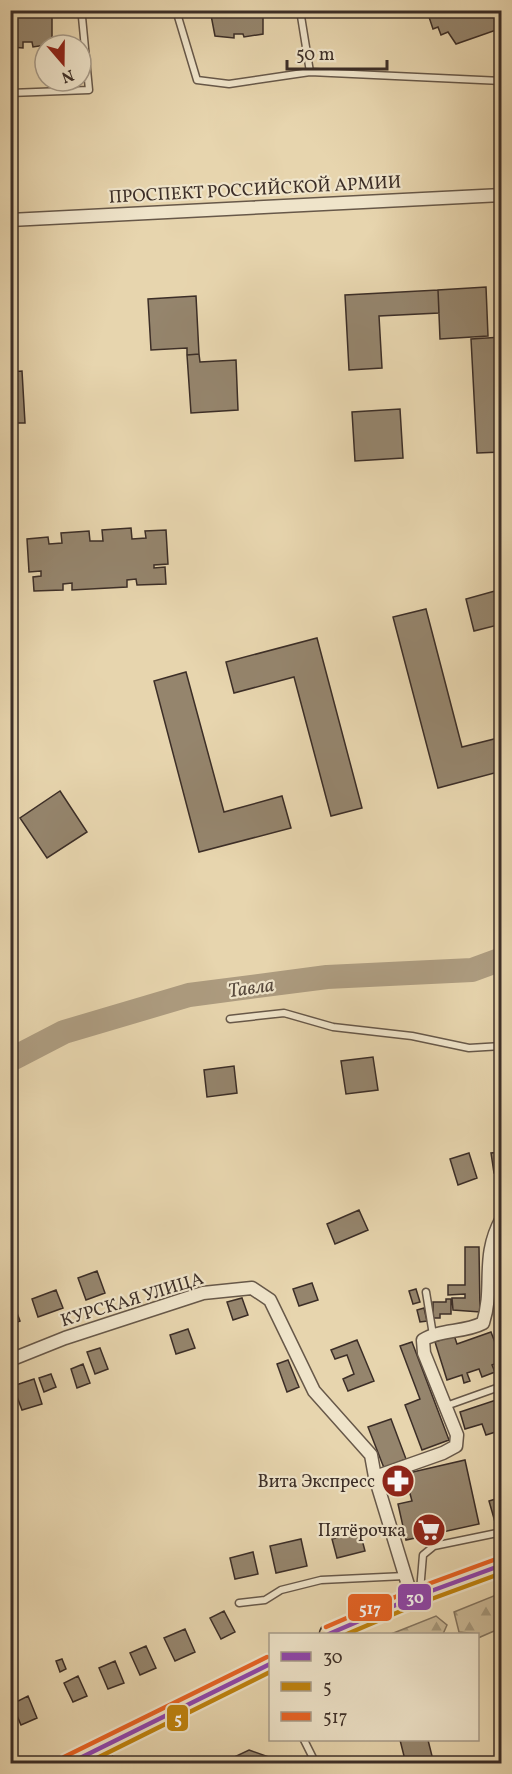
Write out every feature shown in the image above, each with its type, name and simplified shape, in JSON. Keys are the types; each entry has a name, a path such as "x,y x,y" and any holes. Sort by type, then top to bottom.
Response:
{"main road":[{"path":"334,1633 416,1597 501,1565"},
{"path":"67,1764 269,1666"}],"street":[{"name":"ПРОСПЕКТ РОССИЙСКОЙ АРМИИ","path":"10,220 501,195"},
{"path":"375,1477 443,1454 456,1446 457,1434 424,1353 423,1340 433,1335 470,1330 483,1323 488,1306 487,1260 491,1237 501,1218"},
{"name":"КУРСКАЯ УЛИЦА","path":"10,1360 65,1338 203,1293 252,1288 270,1300 314,1391 371,1455 375,1477 406,1576 416,1597"}],"lane":[{"path":"10,93 89,90 82,18 79,10"},
{"path":"176,10 197,80 229,84 310,72 501,81"},
{"path":"300,10 310,72"},
{"path":"230,1019 284,1013 333,1027 412,1036 469,1048 501,1046"},
{"path":"426,1292 433,1335"},
{"path":"445,1406 501,1386"},
{"path":"416,1597 423,1555 434,1546 501,1532"},
{"path":"239,1603 265,1600 281,1590 321,1580 406,1576"},
{"path":"304,1741 316,1764"},
{"path":"104,1746 112,1764"},
{"path":"10,1748 14,1764"}],"green space":[{"path":"501,1593 501,1628 479,1638 479,1633 459,1632 454,1612"},
{"path":"436,1616 447,1625 443,1633 394,1633"}],"building":[{"path":"10,10 52,10 52,33 33,33 33,47 32,42 23,42 23,48 11,47"},
{"path":"210,10 263,10 263,34 244,37 243,34 234,34 234,38 215,36"},
{"path":"448,10 502,10 502,28 456,44 448,32 441,35 438,27 433,29 429,17"},
{"path":"486,287 488,336 440,339 438,290"},
{"path":"438,290 439,313 379,316 382,368 349,370 345,295"},
{"path":"196,296 199,354 187,355 187,348 151,350 148,299"},
{"path":"502,337 502,452 477,453 471,339"},
{"path":"199,354 200,362 236,360 238,410 191,413 187,355"},
{"path":"22,371 25,423 10,423 10,372"},
{"path":"400,409 403,458 355,461 352,412"},
{"path":"131,528 132,539 146,538 145,531 166,530 168,564 154,565 154,568 165,567 166,584 137,585 136,579 127,580 127,587 72,590 72,583 63,584 63,590 34,591 33,577 41,576 41,571 29,572 27,539 48,537 49,544 62,543 61,533 89,531 90,541 103,541 102,530"},
{"path":"502,589 502,624 474,631 466,599"},
{"path":"426,609 462,747 502,737 502,771 438,788 393,617"},
{"path":"317,638 362,808 331,816 294,677 234,693 226,662"},
{"path":"186,672 224,812 282,796 291,828 199,852 154,681"},
{"path":"60,791 87,832 47,858 20,818"},
{"path":"373,1057 378,1090 346,1094 341,1061"},
{"path":"234,1066 237,1093 207,1097 204,1070"},
{"path":"502,1152 502,1172 494,1173 491,1153"},
{"path":"469,1153 477,1178 458,1185 450,1159"},
{"path":"359,1210 368,1230 335,1244 327,1224"},
{"path":"502,1246 502,1265 497,1265 495,1247"},
{"path":"465,1247 479,1247 480,1312 453,1310 452,1298 465,1298 465,1294 448,1295 448,1285 465,1285"},
{"path":"97,1271 105,1293 86,1300 78,1278"},
{"path":"312,1283 318,1300 299,1306 293,1289"},
{"path":"416,1289 420,1302 413,1304 409,1291"},
{"path":"56,1290 63,1308 38,1317 32,1299"},
{"path":"242,1298 248,1315 233,1320 227,1302"},
{"path":"446,1299 451,1299 451,1314 440,1314 440,1318 433,1318 433,1302 446,1302"},
{"path":"13,1302 20,1321 10,1325 10,1303"},
{"path":"424,1308 427,1321 420,1322 417,1310"},
{"path":"188,1329 195,1348 176,1354 170,1335"},
{"path":"491,1332 502,1361 492,1365 495,1372 482,1377 479,1369 467,1373 470,1381 464,1383 462,1375 447,1380 435,1342 454,1335 457,1344"},
{"path":"357,1340 374,1381 348,1391 343,1379 354,1374 347,1355 335,1359 331,1350"},
{"path":"412,1342 449,1440 422,1450 405,1405 420,1399 400,1346"},
{"path":"100,1348 108,1369 95,1374 87,1352"},
{"path":"288,1360 299,1387 287,1392 277,1364"},
{"path":"83,1364 90,1383 77,1388 71,1369"},
{"path":"51,1374 56,1387 44,1392 39,1378"},
{"path":"34,1379 42,1404 22,1410 13,1386"},
{"path":"502,1398 502,1430 486,1435 482,1424 465,1429 460,1412"},
{"path":"391,1419 406,1459 384,1468 368,1427"},
{"path":"465,1460 479,1524 406,1540 398,1504 412,1501 409,1490 395,1493 391,1477"},
{"path":"502,1497 502,1520 495,1522 489,1501"},
{"path":"360,1532 365,1551 337,1558 332,1539"},
{"path":"301,1539 307,1566 276,1573 270,1546"},
{"path":"253,1552 258,1574 235,1579 230,1558"},
{"path":"224,1611 235,1632 221,1639 210,1618"},
{"path":"185,1629 195,1652 175,1661 164,1638"},
{"path":"146,1646 156,1668 140,1675 130,1653"},
{"path":"62,1659 66,1669 60,1672 56,1661"},
{"path":"115,1661 124,1683 108,1689 99,1668"},
{"path":"78,1676 87,1696 73,1702 64,1683"},
{"path":"28,1696 37,1718 21,1725 12,1704"},
{"path":"400,1741 428,1741 434,1764 406,1764"},
{"path":"249,1750 269,1757 272,1764 228,1764 230,1759"}],"waterway":[{"name":"Тавла","path":"10,1060 64,1032 189,995 327,977 472,970 502,959"}],"transit line":[{"name":"517","path":"326,1627 409,1591 499,1558"},
{"name":"30","path":"331,1633 412,1598 502,1565"},
{"name":"5","path":"349,1633 415,1605 502,1573"},
{"name":"517","path":"64,1757 267,1657"},
{"name":"30","path":"68,1764 269,1664"},
{"name":"5","path":"85,1764 269,1672"}],"place":[{"name":"Вита Экспресс","path":"398,1481"},
{"name":"Пятёрочка","path":"429,1530"}]}
